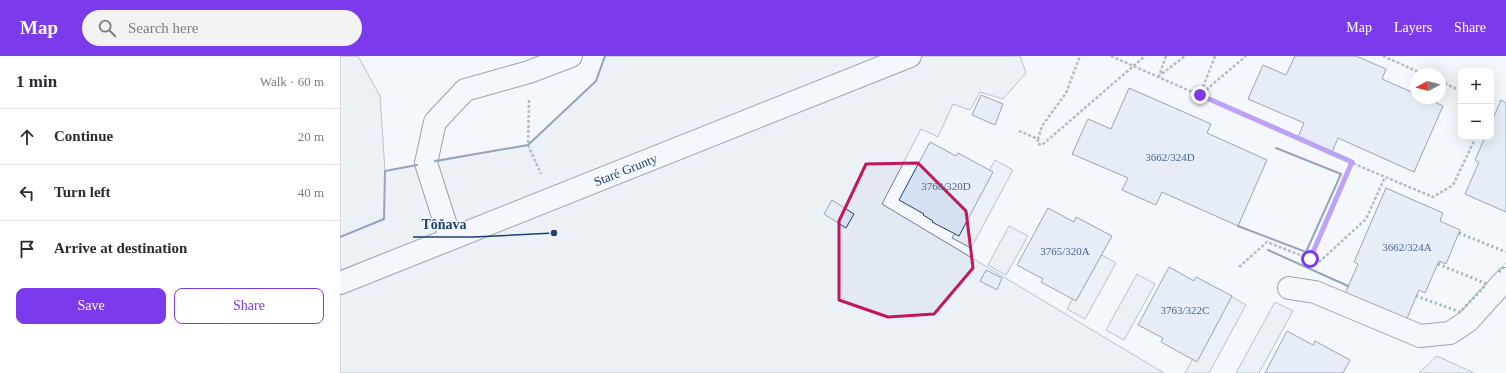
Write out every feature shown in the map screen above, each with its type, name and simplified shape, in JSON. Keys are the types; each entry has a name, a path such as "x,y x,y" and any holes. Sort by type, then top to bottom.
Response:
{"street":[{"path":"450,238 426,163 435,122 465,90 529,72 570,56"},
{"name":"Staré Grunty","path":"340,283 878,63 910,56"},
{"path":"1289,288 1315,292 1420,336 1450,333 1468,321 1506,279"}],"path":[{"path":"1080,56 1066,93 1042,126 1038,139 1038,144 1042,146 1145,56"},
{"path":"1112,56 1433,197 1453,185 1475,140"},
{"path":"1159,76 1166,56"},
{"path":"1159,76 1185,56"},
{"path":"1200,95 1215,56"},
{"path":"1200,95 1246,56"},
{"path":"1383,56 1410,68"},
{"path":"528,145 529,72"},
{"path":"1446,84 1458,90"},
{"path":"1018,131 1038,139"},
{"path":"1310,259 1352,162"},
{"path":"1239,267 1267,242 1318,263 1366,219 1385,177"}],"highlighted area":[{"path":"918,163 966,211 973,268 934,314 888,317 839,300 839,221 866,164"}],"shaded area":[{"path":"340,56 358,56 380,96 385,171 528,145 596,81 605,56 1020,56 1026,73 1003,99 980,92 970,110 953,104 938,137 921,129 882,204 1164,373 340,373"},
{"path":"995,160 1013,170 971,248 952,238"},
{"path":"1009,226 1028,236 1006,275 988,265"},
{"path":"1098,253 1116,263 1085,319 1067,309"},
{"path":"1137,274 1155,284 1124,340 1106,330"},
{"path":"1229,295 1246,305 1209,373 1185,373"},
{"path":"1275,302 1293,311 1259,373 1236,373"},
{"path":"1437,356 1474,373 1419,373"}],"building":[{"path":"1295,56 1356,56 1386,69 1382,79 1410,91 1410,104 1439,104 1443,106 1414,172 1338,138 1332,152 1298,137 1304,123 1248,99 1263,65 1286,75"},
{"path":"1129,88 1211,124 1207,133 1267,160 1238,226 1162,192 1156,205 1122,190 1128,178 1072,154 1088,119 1111,129"},
{"path":"981,95 1003,104 995,125 972,115"},
{"path":"1501,100 1506,103 1506,212 1465,194 1479,162 1475,160 1484,140 1494,140 1494,116"},
{"path":"930,142 956,156 958,153 993,172 959,236 932,222 933,221 923,215 924,214 899,200"},
{"path":"1386,188 1443,213 1440,221 1460,230 1446,264 1439,261 1425,293 1419,290 1405,323 1344,296 1358,264 1354,262"},
{"path":"832,200 854,214 846,228 824,214"},
{"path":"1048,208 1074,222 1076,217 1112,236 1076,301 1041,282 1043,279 1017,265"},
{"path":"1169,267 1194,281 1196,277 1232,296 1197,362 1161,342 1163,338 1138,325"},
{"path":"986,270 1002,278 997,290 980,281"},
{"path":"1287,331 1313,345 1315,341 1350,360 1343,373 1265,373"}],"hedge":[{"path":"1459,233 1506,252"},
{"path":"1438,264 1487,284"},
{"path":"1499,272 1506,264"},
{"path":"1416,296 1460,312 1485,286"}],"wall":[{"path":"435,161 528,145 596,81 605,56"},
{"path":"1238,226 1306,252 1341,174 1276,148"},
{"path":"340,237 384,219 385,171 417,165"},
{"path":"1268,250 1348,286"}],"place":[{"name":"Tôňava","path":"554,233"}],"route":[{"path":"1200,95 1352,162 1310,259"}]}
